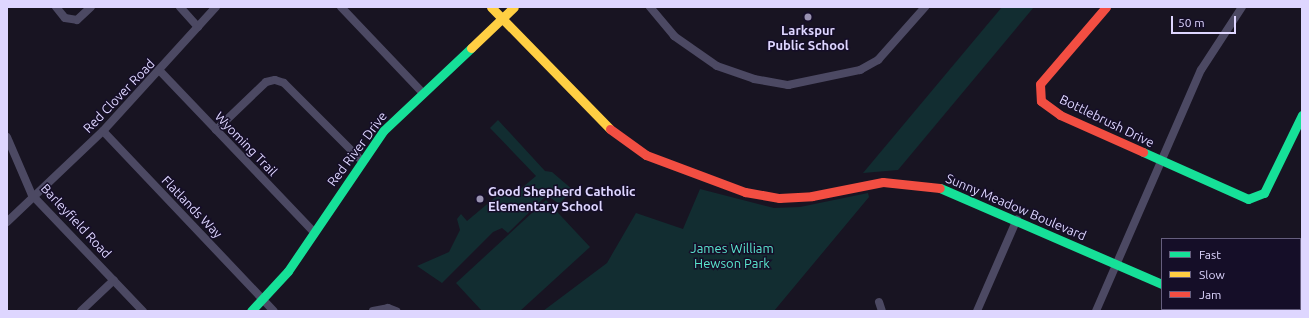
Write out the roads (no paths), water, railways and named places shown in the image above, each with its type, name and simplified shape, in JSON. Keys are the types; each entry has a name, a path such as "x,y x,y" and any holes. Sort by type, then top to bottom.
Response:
{"street":[{"path":"56,7 65,18 77,20 91,7"},
{"path":"180,7 198,27"},
{"name":"Red Clover Road","path":"7,222 32,195 103,131 160,71 216,7"},
{"path":"341,7 422,92"},
{"name":"Sunny Meadow Boulevard","path":"491,7 600,121 641,152 679,170 745,192 779,198 812,196 883,182 925,185 961,195 1161,284"},
{"name":"Red River Drive","path":"251,311 264,299 314,233 384,131 422,92 514,7"},
{"path":"650,7 674,36 717,66 767,82 788,84 860,70 878,60 925,7"},
{"name":"Bottlebrush Drive","path":"1106,7 1040,84 1041,100 1060,115 1161,162 1248,200 1260,197 1302,115"},
{"path":"1096,311 1201,70 1242,7"},
{"name":"Wyoming Trail","path":"160,71 314,233"},
{"path":"216,130 266,82 275,80 284,83 362,161"},
{"name":"Flatlands Way","path":"103,131 274,311"},
{"name":"Barleyfield Road","path":"7,137 32,195 143,311"},
{"path":"977,311 1017,219"},
{"path":"81,311 114,280"},
{"path":"879,302 882,311"},
{"path":"373,311 388,308 396,311"}],"place":[{"name":"Larkspur Public School","path":"808,17"},
{"name":"Good Shepherd Catholic Elementary School","path":"480,199"}],"park label":[{"name":"James William Hewson Park","path":"732,256"}]}
